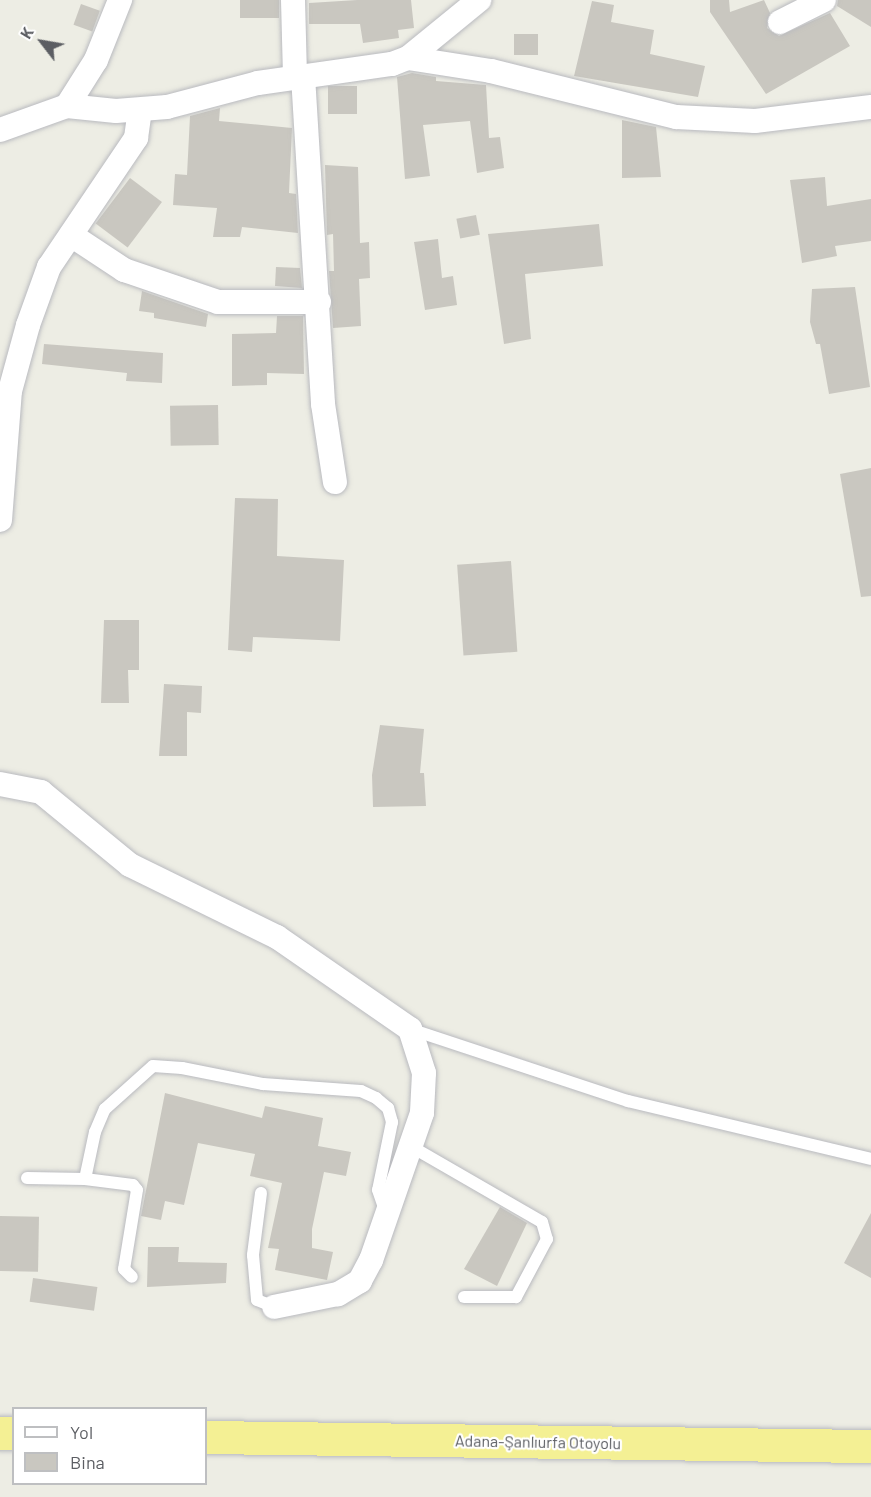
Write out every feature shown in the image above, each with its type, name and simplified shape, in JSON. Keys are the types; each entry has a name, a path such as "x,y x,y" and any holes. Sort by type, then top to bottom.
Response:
{"highway":[{"name":"Adana-Şanlıurfa Otoyolu","path":"207,1437 871,1446"}],"street":[{"path":"68,106 96,60 120,0"},
{"path":"293,0 319,302 323,404 335,482"},
{"path":"0,130 68,106 140,110 299,76 392,64 408,58 479,0"},
{"path":"780,22 824,0"},
{"path":"408,58 491,71 676,117 755,121 871,107"},
{"path":"0,520 10,391 49,267 136,138 140,110"},
{"path":"71,235 124,270 218,302 319,302"},
{"path":"0,784 41,792 130,865 277,937 410,1029 424,1073 422,1113 412,1147 360,1281 338,1294 274,1307"}],"lane":[{"path":"410,1029 628,1101 871,1159"},
{"path":"85,1179 92,1143 105,1109 153,1066 182,1068 263,1084 361,1091 376,1098 388,1108 392,1122 378,1190 386,1214"},
{"path":"412,1147 542,1222 547,1239 516,1297 464,1297"},
{"path":"27,1178 85,1179 133,1185 136,1190 124,1269 132,1277"},
{"path":"261,1193 253,1255 257,1300 274,1307"}],"building":[{"path":"240,0 279,0 279,18 240,18"},
{"path":"411,0 414,28 398,30 399,38 363,43 360,24 309,24 309,3"},
{"path":"710,0 729,0 730,12 764,0 770,13 767,28 779,36 830,13 850,46 766,94 710,12"},
{"path":"838,0 871,0 871,27 837,6"},
{"path":"592,1 614,5 611,22 654,30 650,54 705,66 698,97 574,76"},
{"path":"81,4 100,11 92,32 73,25"},
{"path":"514,34 538,34 538,55 514,55"},
{"path":"412,73 436,77 436,81 486,85 489,138 500,137 504,168 477,173 470,121 423,125 430,176 405,179 397,77"},
{"path":"328,86 357,86 357,114 328,114"},
{"path":"220,108 219,121 292,128 289,193 296,194 298,233 242,227 240,237 213,237 217,208 173,205 175,174 187,175 190,116"},
{"path":"622,120 656,127 661,177 622,178"},
{"path":"325,165 358,167 360,243 369,242 370,278 359,279 361,326 333,328 329,271 334,271 333,234 327,235"},
{"path":"825,177 827,206 871,199 871,241 835,246 837,256 802,263 790,180"},
{"path":"130,178 162,202 128,248 96,224"},
{"path":"476,215 480,235 460,238 456,219"},
{"path":"599,224 603,266 525,274 531,339 504,344 488,234"},
{"path":"438,239 442,278 453,276 457,305 425,310 414,242"},
{"path":"276,267 300,268 302,288 275,286"},
{"path":"855,287 870,387 829,394 820,344 816,344 810,322 812,289"},
{"path":"142,291 208,314 206,327 154,318 154,313 139,311"},
{"path":"277,316 303,316 304,374 267,373 267,385 232,386 232,334 276,333"},
{"path":"44,344 163,353 162,383 126,381 127,373 42,364"},
{"path":"218,405 219,445 171,446 170,406"},
{"path":"871,468 871,596 861,597 840,474"},
{"path":"235,498 278,499 277,556 344,560 340,641 253,637 252,652 228,650"},
{"path":"511,561 517,652 463,656 457,565"},
{"path":"104,620 139,620 139,670 128,670 129,703 101,703"},
{"path":"164,684 202,686 201,713 187,712 187,756 159,756"},
{"path":"380,725 424,729 420,773 424,773 426,806 373,807 372,775"},
{"path":"165,1093 262,1118 265,1106 323,1118 318,1146 351,1152 346,1176 324,1172 312,1229 312,1248 333,1252 327,1280 275,1270 279,1249 268,1248 282,1183 250,1176 255,1154 198,1143 184,1205 165,1201 161,1220 141,1216"},
{"path":"500,1207 527,1223 497,1286 464,1269"},
{"path":"871,1213 871,1278 844,1263"},
{"path":"0,1216 39,1217 38,1272 0,1271"},
{"path":"148,1247 179,1247 178,1262 227,1263 226,1283 147,1287"},
{"path":"33,1278 97,1287 94,1311 30,1302"}]}
